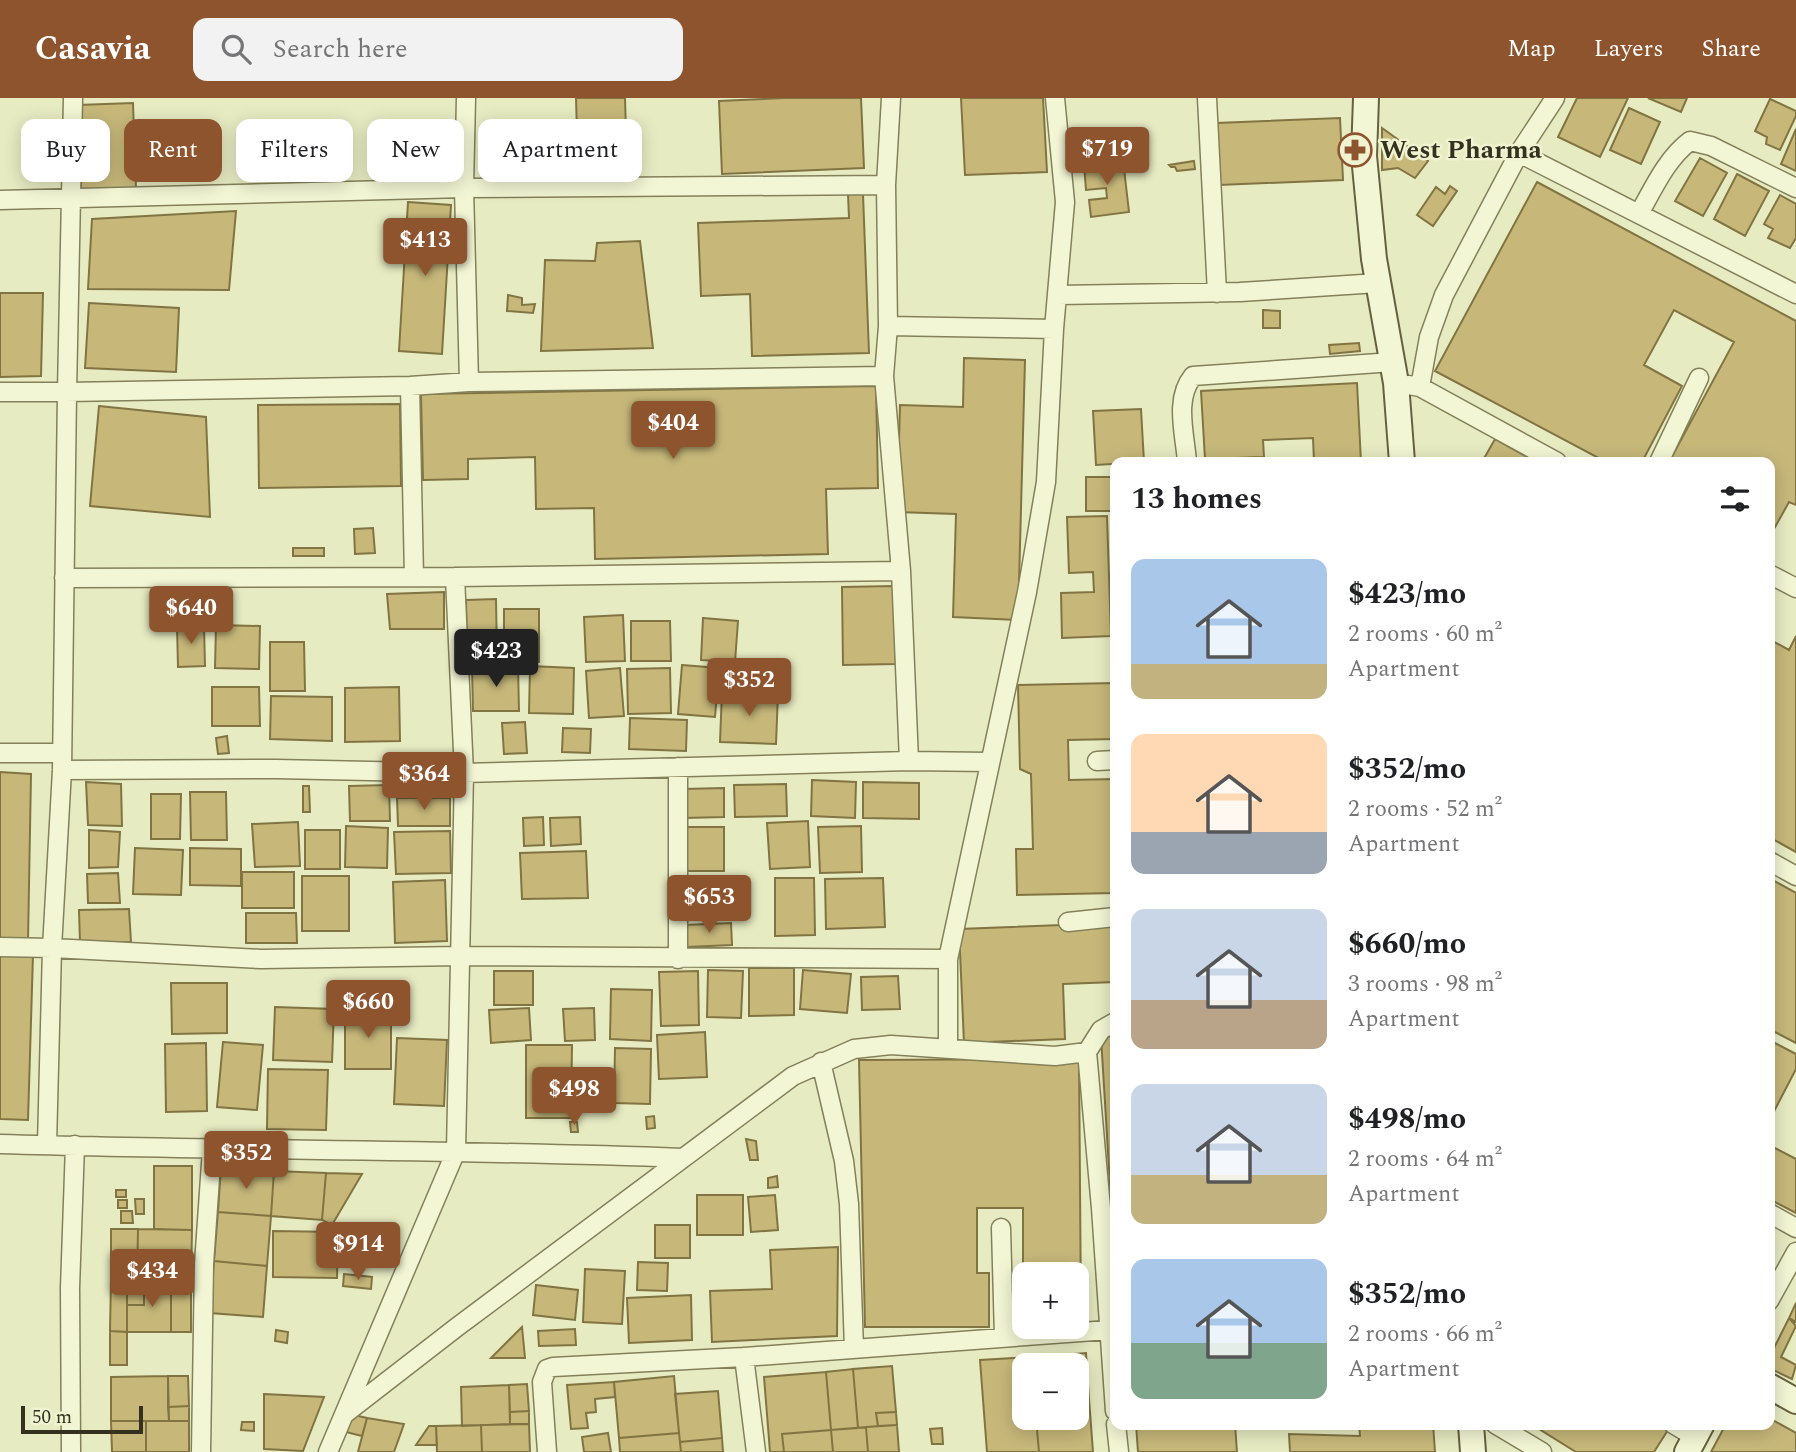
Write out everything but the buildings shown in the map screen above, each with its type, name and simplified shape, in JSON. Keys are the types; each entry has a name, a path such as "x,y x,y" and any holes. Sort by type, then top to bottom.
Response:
{"street":[{"path":"47,1145 52,948 61,762 73,98"},
{"path":"466,98 464,188 469,382"},
{"path":"891,98 886,185 888,326 884,376 901,571 909,761"},
{"path":"948,1048 947,959 1027,592 1046,482 1054,329 1065,202 1055,98"},
{"path":"1207,98 1217,293"},
{"path":"1366,98 1364,156 1378,283 1403,377 1402,457"},
{"path":"1403,377 1429,337 1444,295 1519,153 1555,98"},
{"path":"1639,214 1666,168 1690,141 1710,146 1796,188"},
{"path":"1519,153 1796,294"},
{"path":"0,200 464,188 886,185"},
{"path":"1058,295 1217,293 1378,283"},
{"path":"888,326 1054,329"},
{"path":"0,392 884,376"},
{"path":"1187,457 1182,400 1184,387 1193,376 1403,377 1548,457"},
{"path":"1662,457 1699,378"},
{"path":"410,386 414,577"},
{"path":"64,578 455,577 901,571"},
{"path":"328,1452 456,1150 464,773 455,577"},
{"path":"1775,577 1796,588"},
{"path":"0,753 61,762 464,773 909,761 989,762"},
{"path":"678,767 678,959"},
{"path":"1775,864 1796,876"},
{"path":"1068,922 1110,918"},
{"path":"0,947 261,959 461,956 947,959"},
{"path":"1110,1025 1101,1030 1087,1052 1108,1208 1110,1355"},
{"path":"344,1414 793,1076 821,1062 854,1049 891,1045 1055,1056 1087,1052"},
{"path":"821,1062 844,1161 849,1204 854,1349"},
{"path":"0,1144 212,1149 456,1150 682,1158"},
{"path":"71,1452 71,1288 75,1145"},
{"path":"201,1452 204,1264 212,1149"},
{"path":"1775,1216 1796,1228"},
{"path":"1001,1228 1004,1337"},
{"path":"1775,1290 1796,1252"},
{"path":"547,1452 541,1382 547,1368 563,1365 744,1357 1108,1330"},
{"path":"744,1357 756,1452"},
{"path":"1775,1389 1796,1401"},
{"path":"1117,1430 1119,1452"},
{"path":"1471,1430 1473,1452"},
{"path":"1504,1430 1542,1452"}],"place":[{"name":"West Pharma","path":"1355,150"}]}
